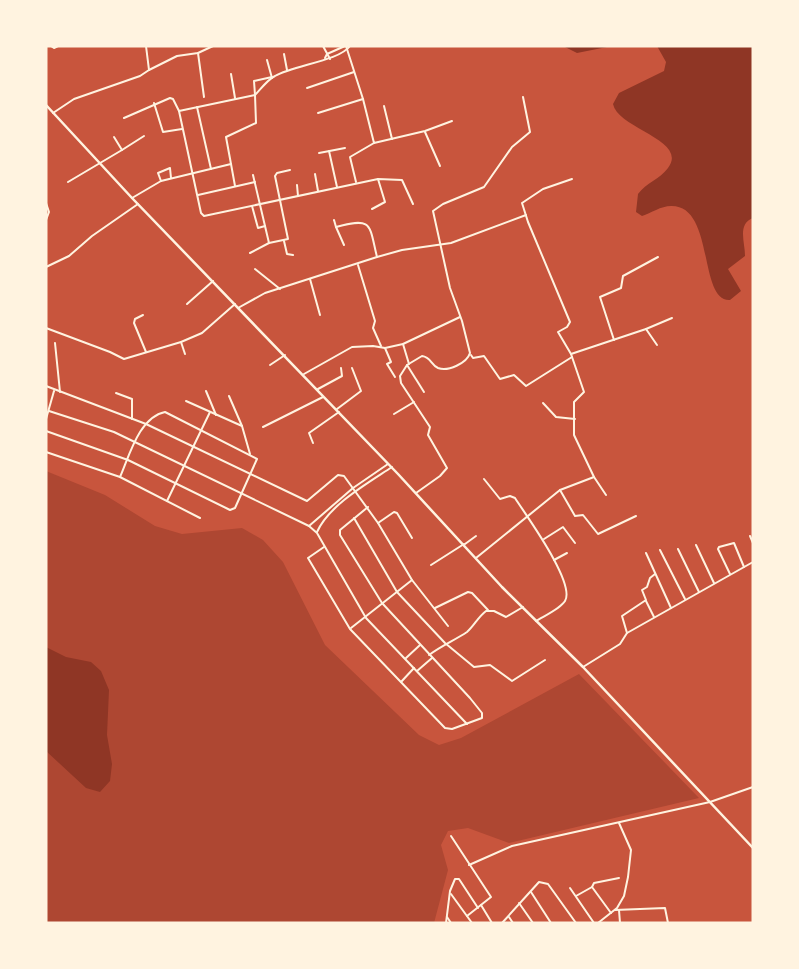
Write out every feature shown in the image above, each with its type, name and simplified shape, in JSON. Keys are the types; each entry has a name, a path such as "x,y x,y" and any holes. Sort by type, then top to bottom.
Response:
{"street":[{"path":"51,46 53,48 58,46"},
{"path":"146,46 149,70"},
{"path":"53,113 74,99 140,76 177,56 198,52 213,46"},
{"path":"323,46 330,59"},
{"path":"325,58 327,54 346,46 363,98 374,143"},
{"path":"235,186 226,136 256,123 254,81 272,77 325,58 330,59 348,50 350,46"},
{"path":"198,52 204,97"},
{"path":"284,54 288,70"},
{"path":"267,60 272,77"},
{"path":"307,88 354,72"},
{"path":"231,74 235,98"},
{"path":"179,111 255,95 272,77"},
{"path":"524,97 530,132 528,135 512,147 484,187 443,204 433,211 450,288 470,354 473,358 484,356 500,379 514,375 526,386 572,357"},
{"path":"124,118 154,103 172,98 179,111 201,214 204,216 356,182 378,179 402,180 413,204"},
{"path":"318,113 363,98"},
{"path":"154,103 163,132 182,130"},
{"path":"46,105 132,198 304,374 465,544 476,558 583,667 753,848"},
{"path":"384,106 392,138"},
{"path":"197,107 211,169"},
{"path":"356,182 350,157 374,143 425,131 452,122"},
{"path":"425,131 440,166"},
{"path":"68,182 144,136"},
{"path":"114,137 122,150"},
{"path":"320,153 345,148"},
{"path":"329,152 337,187"},
{"path":"132,198 161,181 231,164"},
{"path":"161,181 158,173 162,170 170,168 171,178"},
{"path":"250,253 269,243 288,239 275,174 290,170"},
{"path":"315,174 318,191"},
{"path":"253,175 269,243"},
{"path":"372,209 385,202 378,179"},
{"path":"572,179 543,189 524,201 526,215 570,322 567,327 558,332 571,354 584,392 574,402 575,438 594,477 606,495"},
{"path":"198,195 255,182"},
{"path":"297,185 298,196"},
{"path":"46,204 49,215 46,220"},
{"path":"46,267 69,256 92,236 138,204"},
{"path":"252,206 258,228 265,226"},
{"path":"238,308 265,293 402,250 440,245 472,237 526,215"},
{"path":"334,220 344,245"},
{"path":"336,227 358,221 367,225 377,257"},
{"path":"284,241 287,254 293,255"},
{"path":"614,340 600,297 621,288 623,276 658,257"},
{"path":"357,265 375,321 373,328 381,346"},
{"path":"255,269 280,289"},
{"path":"310,279 320,315"},
{"path":"187,304 212,281"},
{"path":"46,328 110,352 119,359 181,342 206,330 235,304"},
{"path":"143,315 135,319 134,323 146,352"},
{"path":"304,374 352,347 381,346 385,348 402,344 460,316"},
{"path":"571,354 646,329 672,318"},
{"path":"646,329 657,345"},
{"path":"55,342 60,393"},
{"path":"181,342 185,354"},
{"path":"402,344 408,365 424,392"},
{"path":"385,348 391,362 387,364 395,377"},
{"path":"416,492 440,476 447,468 428,435 430,427 400,378 408,365 422,356 426,356 434,365 447,369 461,363 470,354"},
{"path":"270,365 285,355"},
{"path":"318,390 342,376 341,368"},
{"path":"313,443 310,433 361,391 352,368"},
{"path":"46,386 54,391 146,424 307,501 338,475 344,476 368,507 412,580 448,626"},
{"path":"46,419 50,411 54,391"},
{"path":"206,391 216,415"},
{"path":"116,393 132,399 132,419"},
{"path":"229,396 242,426 250,454"},
{"path":"263,427 324,396"},
{"path":"186,401 242,426"},
{"path":"394,414 414,402"},
{"path":"542,403 556,417 575,419"},
{"path":"50,411 114,432 309,526 317,533 366,618 467,724"},
{"path":"46,431 128,460 230,510 235,508 257,459 165,412 146,424 136,442 128,460 120,477"},
{"path":"167,501 210,412"},
{"path":"46,452 120,477 200,518"},
{"path":"309,526 353,488 389,464"},
{"path":"317,533 322,520 356,492 392,467"},
{"path":"476,558 528,518 560,490 594,477"},
{"path":"484,479 500,499 510,496 515,498 544,540 565,588 566,599 536,621"},
{"path":"560,490 575,516 584,515 598,534 636,516"},
{"path":"324,547 308,558 350,629 445,728 452,729 482,718 482,713 382,603 339,534 368,507"},
{"path":"378,523 394,512 397,513 412,538"},
{"path":"354,518 397,592 445,643 474,667 490,665 512,681 545,660"},
{"path":"544,540 563,528 575,542"},
{"path":"431,565 476,536"},
{"path":"750,536 753,543"},
{"path":"730,575 718,550 719,547 734,543 744,567"},
{"path":"696,546 714,583"},
{"path":"678,549 699,592"},
{"path":"660,550 685,600"},
{"path":"554,560 567,553"},
{"path":"646,553 671,608"},
{"path":"583,667 620,644 627,633 753,562"},
{"path":"654,617 642,590 647,587 650,578 656,574"},
{"path":"350,629 412,580"},
{"path":"435,608 468,592 472,593 488,610 506,617 523,607"},
{"path":"627,633 622,616 646,600"},
{"path":"429,655 445,643 468,631 474,621 488,610"},
{"path":"406,658 420,645"},
{"path":"417,671 432,658"},
{"path":"401,682 414,668"},
{"path":"470,865 512,846 710,802 753,787"},
{"path":"598,923 615,910 624,896 631,854 619,823"},
{"path":"451,836 491,897 467,916"},
{"path":"576,896 592,887 594,883 619,878"},
{"path":"446,923 452,883 455,879 459,879 478,908"},
{"path":"502,923 539,882 545,882 576,923"},
{"path":"592,887 611,913"},
{"path":"570,888 594,923"},
{"path":"531,892 551,923"},
{"path":"451,894 472,923"},
{"path":"519,903 533,923"},
{"path":"481,905 492,923"},
{"path":"615,910 665,908 668,923"},
{"path":"618,910 620,923"},
{"path":"447,917 451,923"},
{"path":"509,917 513,923"}],"shaded area":[{"path":"563,46 612,46 577,53"},
{"path":"657,46 753,46 753,218 745,224 743,229 745,256 728,269 741,291 730,300 720,296 713,286 701,236 694,221 685,210 667,206 642,216 636,212 638,194 665,172 672,158 669,150 661,142 627,121 618,113 613,104 619,93 664,71 666,62"},
{"path":"46,471 105,495 155,526 182,534 242,528 263,540 283,562 325,645 419,735 439,745 461,738 579,674 699,798 509,843 468,828 448,831 441,845 448,870 434,923 46,923"},
{"path":"46,647 66,657 91,662 101,671 109,690 107,735 112,764 110,781 100,792 86,788 46,751"}]}
